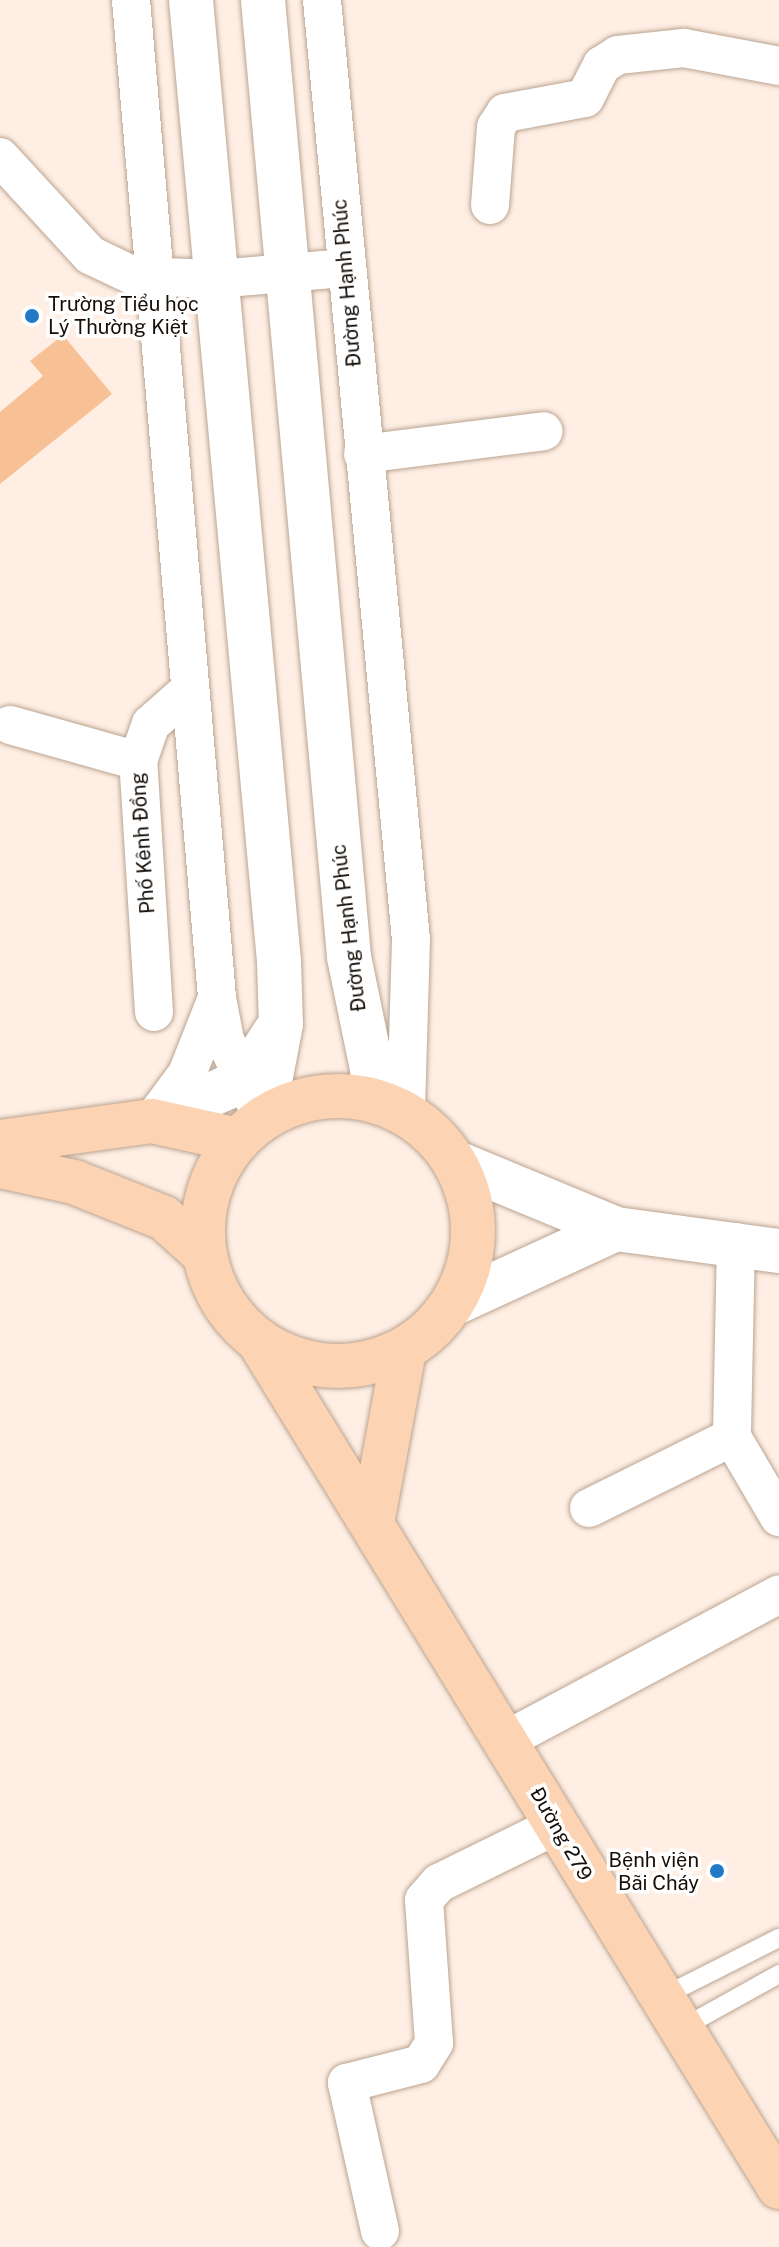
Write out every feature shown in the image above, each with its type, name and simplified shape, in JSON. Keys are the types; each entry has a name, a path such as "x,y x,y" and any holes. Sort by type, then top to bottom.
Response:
{"main road":[{"path":"191,0 281,1024 250,1129 215,1173 203,1212 204,1254 214,1288 259,1341 330,1367 368,1364 404,1350 455,1303 616,1229"},
{"name":"Đường Hạnh Phúc","path":"263,0 349,957 372,1069 406,1113"},
{"path":"152,1121 244,1080 281,1024"},
{"path":"0,1142 152,1121 250,1129 334,1096 406,1113 457,1163 616,1229 736,1242 779,1251"},
{"path":"455,1303 475,1234 457,1163"},
{"path":"0,1166 74,1182 164,1218 204,1254"},
{"name":"Đường 279","path":"259,1341 373,1518 508,1739 555,1826 779,2187"},
{"path":"373,1518 404,1350"}],"street":[{"path":"131,0 156,278 187,692 217,998 225,1040 244,1080 250,1129"},
{"name":"Đường Hạnh Phúc","path":"322,0 411,940 406,1113"},
{"path":"490,205 496,127 505,113 585,98 602,65 618,55 684,48 779,66"},
{"path":"0,157 90,255 156,278 217,279 345,268"},
{"path":"363,454 544,431"},
{"name":"Phố Kênh Đồng","path":"154,1012 138,761 151,724 187,692"},
{"path":"10,725 138,761"},
{"path":"152,1121 187,1074 217,998"},
{"path":"736,1242 732,1437 779,1517"},
{"path":"589,1508 732,1437"},
{"path":"508,1739 779,1594"},
{"path":"380,2231 347,2083 421,2064 434,2043 424,1900 439,1883 555,1826"}],"lane":[{"path":"670,2014 779,1938"},
{"path":"670,2014 779,1974"}],"building":[{"path":"63,335 112,394 0,484 0,412 43,376 30,361"}],"place":[{"name":"Trường Tiểu học Lý Thường Kiệt","path":"32,316"},
{"name":"Bệnh viện Bãi Cháy","path":"717,1871"}]}
